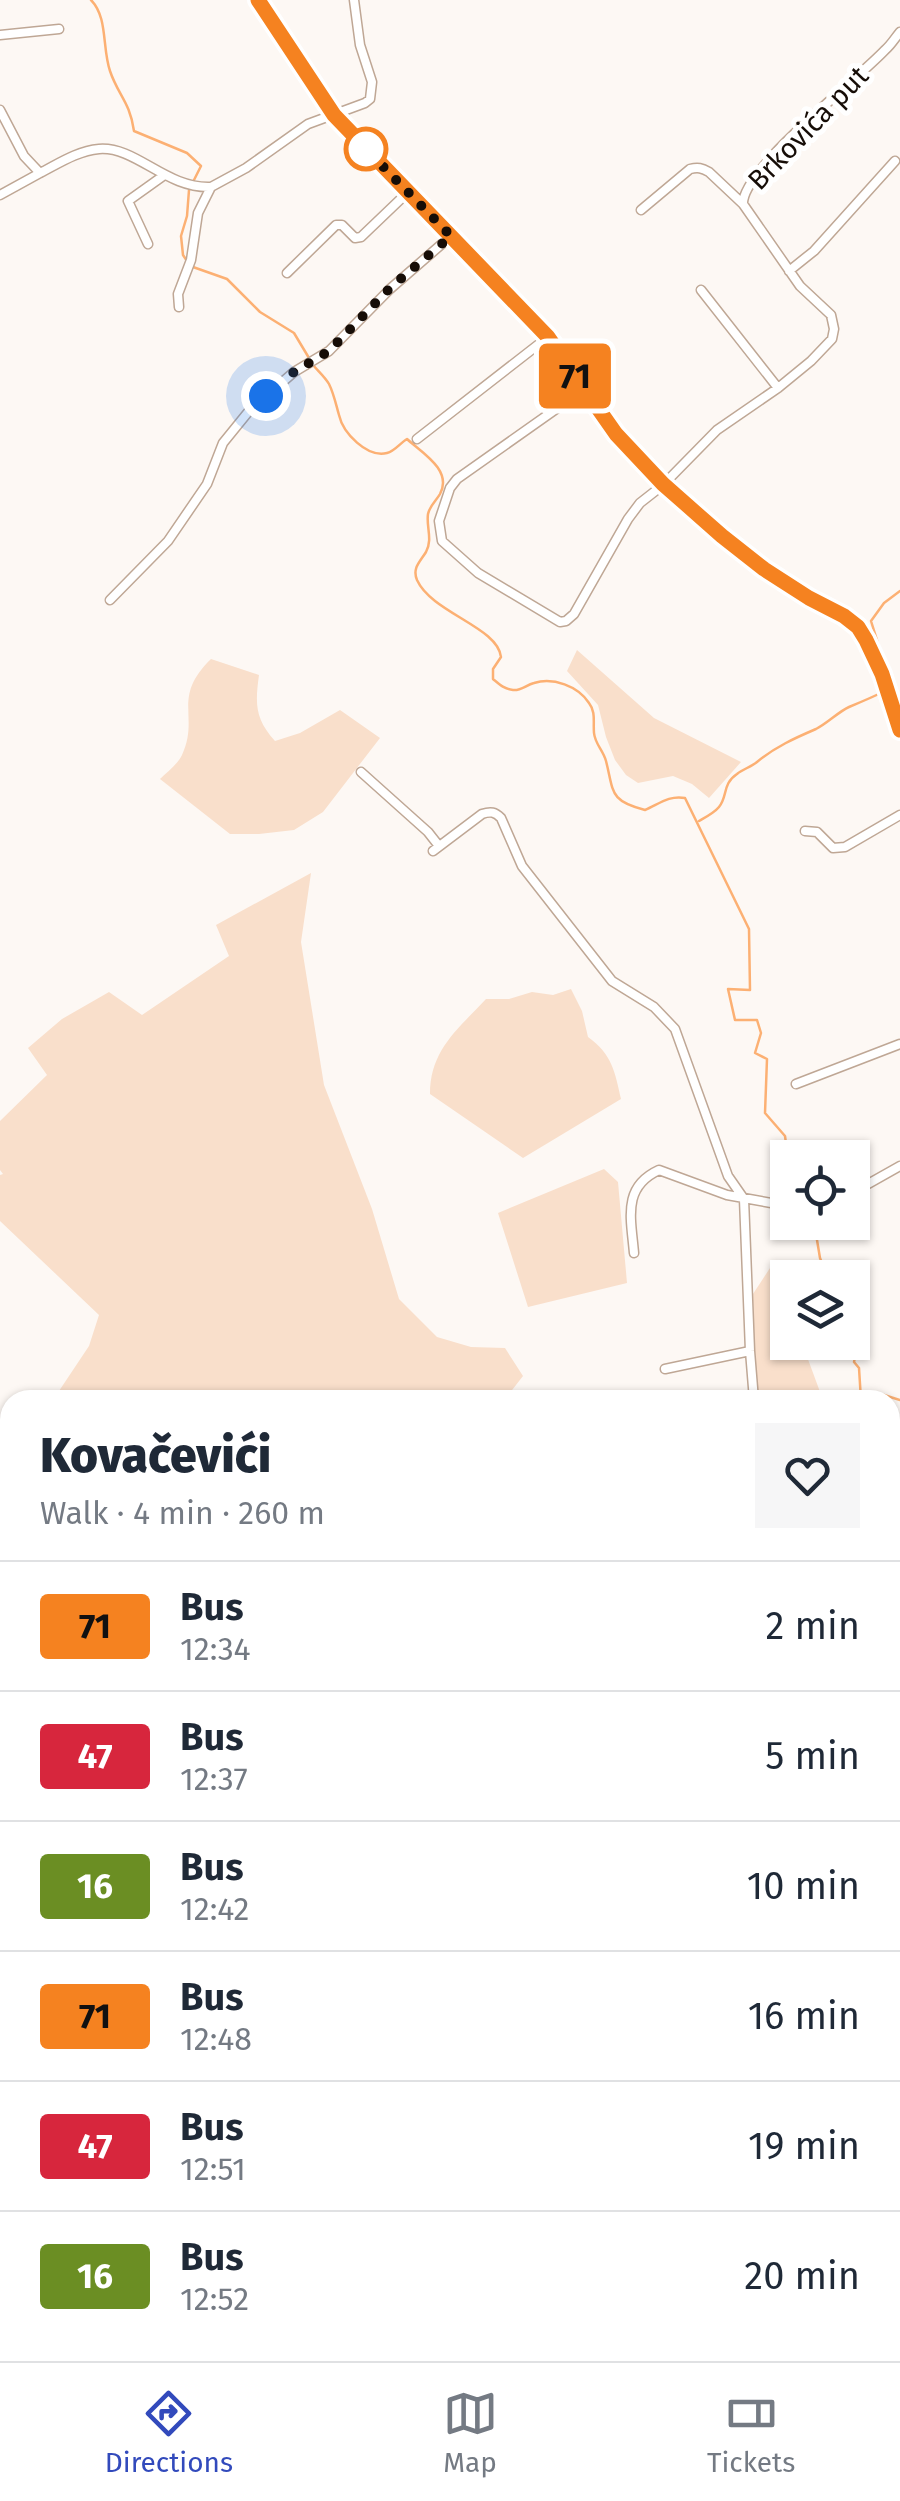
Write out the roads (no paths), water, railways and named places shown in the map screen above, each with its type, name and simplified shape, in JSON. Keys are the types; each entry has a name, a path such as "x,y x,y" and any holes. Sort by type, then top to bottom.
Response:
{"street":[{"path":"258,0 334,115 548,337 616,434 663,484 764,569 854,623 888,689 900,730"},
{"path":"0,195 77,154 99,149 124,153 163,176 210,187 246,168 308,124 366,104 372,82 360,44 354,0"},
{"path":"0,34 59,29"},
{"name":"Brkovića put","path":"586,392 457,479 439,521 442,541 478,574 510,590 554,621 566,621 574,614 635,509 716,430 778,388 828,344 834,329 831,315 789,271 743,204 744,192 826,102 900,32"},
{"path":"0,110 24,156 40,173"},
{"path":"789,271 814,251 895,161"},
{"path":"641,210 695,168 709,172 743,204"},
{"path":"148,244 128,202 163,176"},
{"path":"179,307 198,213 210,187"},
{"path":"287,273 336,225 355,238 361,237 407,193"},
{"path":"110,600 168,540 207,484 232,430 284,380 329,351 390,288 451,236"},
{"path":"701,290 778,388"},
{"path":"417,439 548,337"},
{"path":"362,772 428,832 436,849 482,814 490,811 501,818 522,866 612,981 646,1000 675,1029 728,1176 744,1199 753,1390"},
{"path":"805,831 818,832 833,848 845,848 900,815"},
{"path":"796,1084 900,1044"},
{"path":"870,1182 900,1166"},
{"path":"634,1253 630,1213 636,1190 645,1177 659,1170 727,1195 770,1203"},
{"path":"665,1369 750,1351"}],"waterway":[{"path":"91,0 100,15 110,71 134,131 187,153 201,166 189,190 181,236 187,261"},
{"path":"193,267 227,279 260,312 294,333 309,358"},
{"path":"313,365 329,384 341,422 357,443 379,454 393,451 407,439 439,469 443,485 429,511 429,542 416,569 417,580 436,602 497,646 501,657 493,669 493,679 513,690 541,681 557,682 584,697 593,710 595,737 605,757 612,788 625,803 645,810 669,799 685,798 749,929 750,990 728,989 735,1020 757,1020 761,1033 755,1053 767,1059 765,1113 786,1140"},
{"path":"892,688 871,621 884,603 900,591"},
{"path":"699,821 719,807 729,782 739,772 845,709 885,691"},
{"path":"817,1240 821,1260"},
{"path":"854,1360 860,1390"}]}
